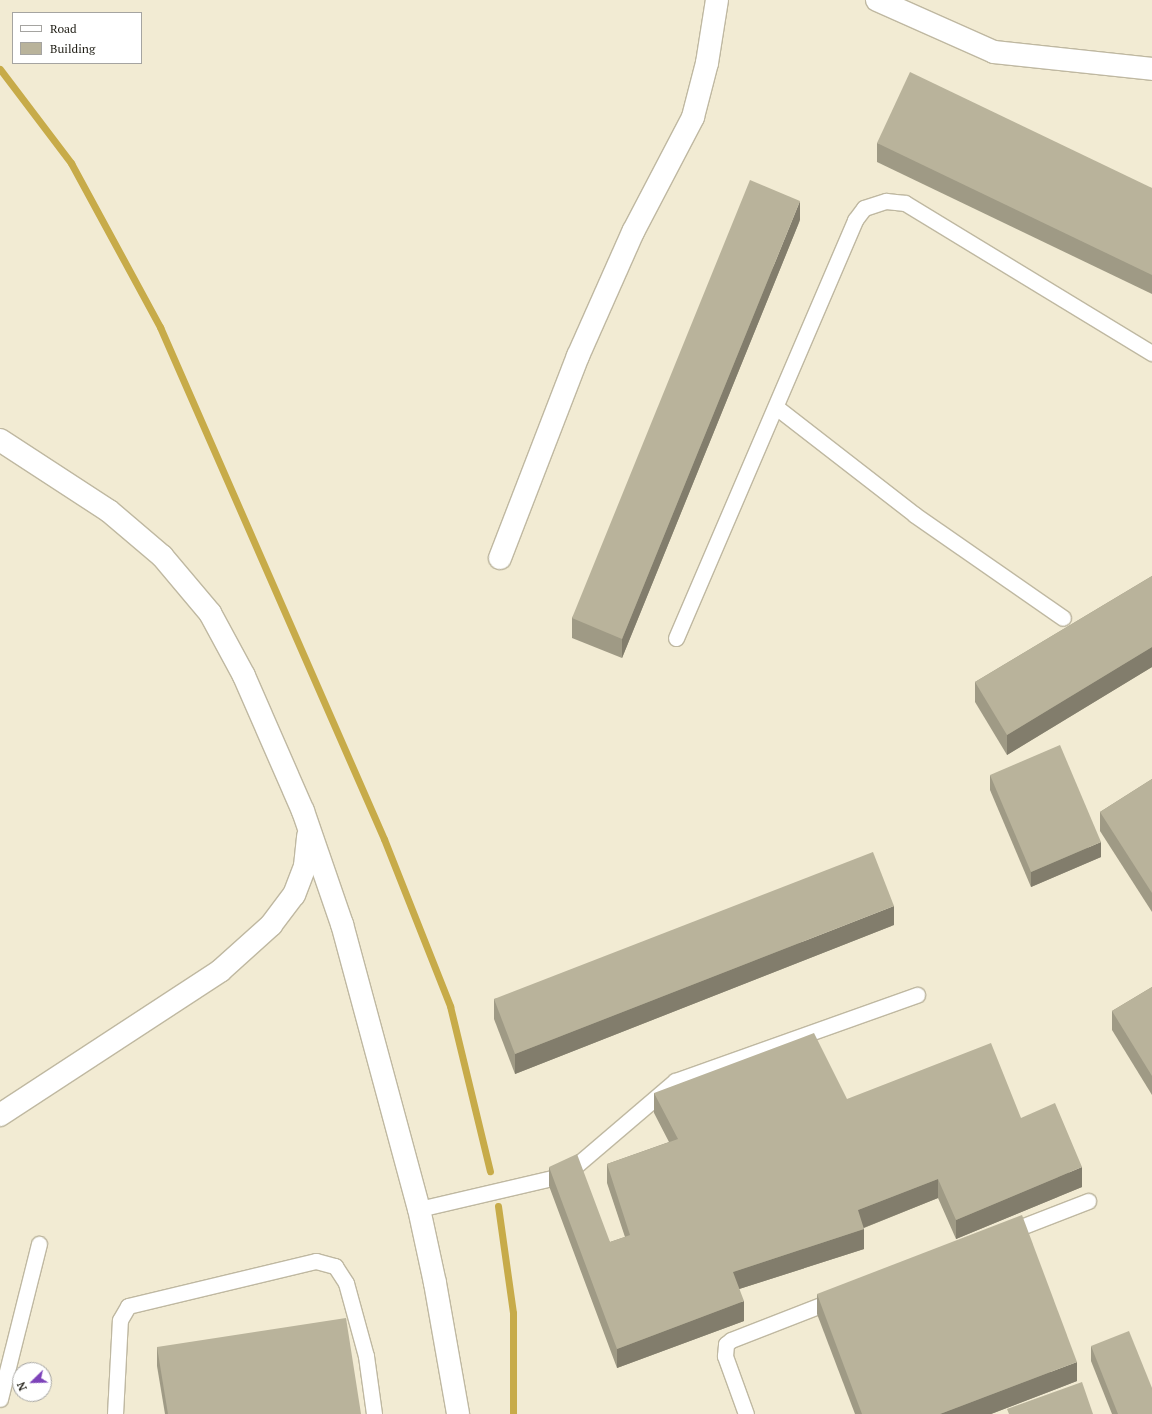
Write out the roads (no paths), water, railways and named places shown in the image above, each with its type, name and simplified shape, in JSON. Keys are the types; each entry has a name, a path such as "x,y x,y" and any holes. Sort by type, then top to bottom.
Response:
{"street":[{"path":"500,558 578,356 633,232 693,116 707,63 717,0"},
{"path":"877,0 994,52 1152,69"},
{"path":"0,440 126,524 162,556 195,594 222,632 244,676 303,811 342,924 419,1209 435,1283 458,1414"},
{"path":"0,1115 220,971 271,925 294,894 305,866 309,831"}],"lane":[{"path":"676,638 855,220 864,208 886,201 904,203 1152,353"},
{"path":"776,407 930,526 1063,618"},
{"path":"419,1209 565,1175 674,1081 917,996"},
{"path":"991,1239 1088,1201"},
{"path":"0,1399 39,1244"},
{"path":"115,1414 120,1320 128,1306 316,1261 335,1266 346,1283 366,1356 374,1414"},
{"path":"746,1414 725,1356 726,1344 730,1340 850,1294"}],"waterway":[{"path":"0,69 71,163 160,327 384,839 450,1006 490,1171"},
{"path":"498,1206 513,1313 513,1414"}]}
